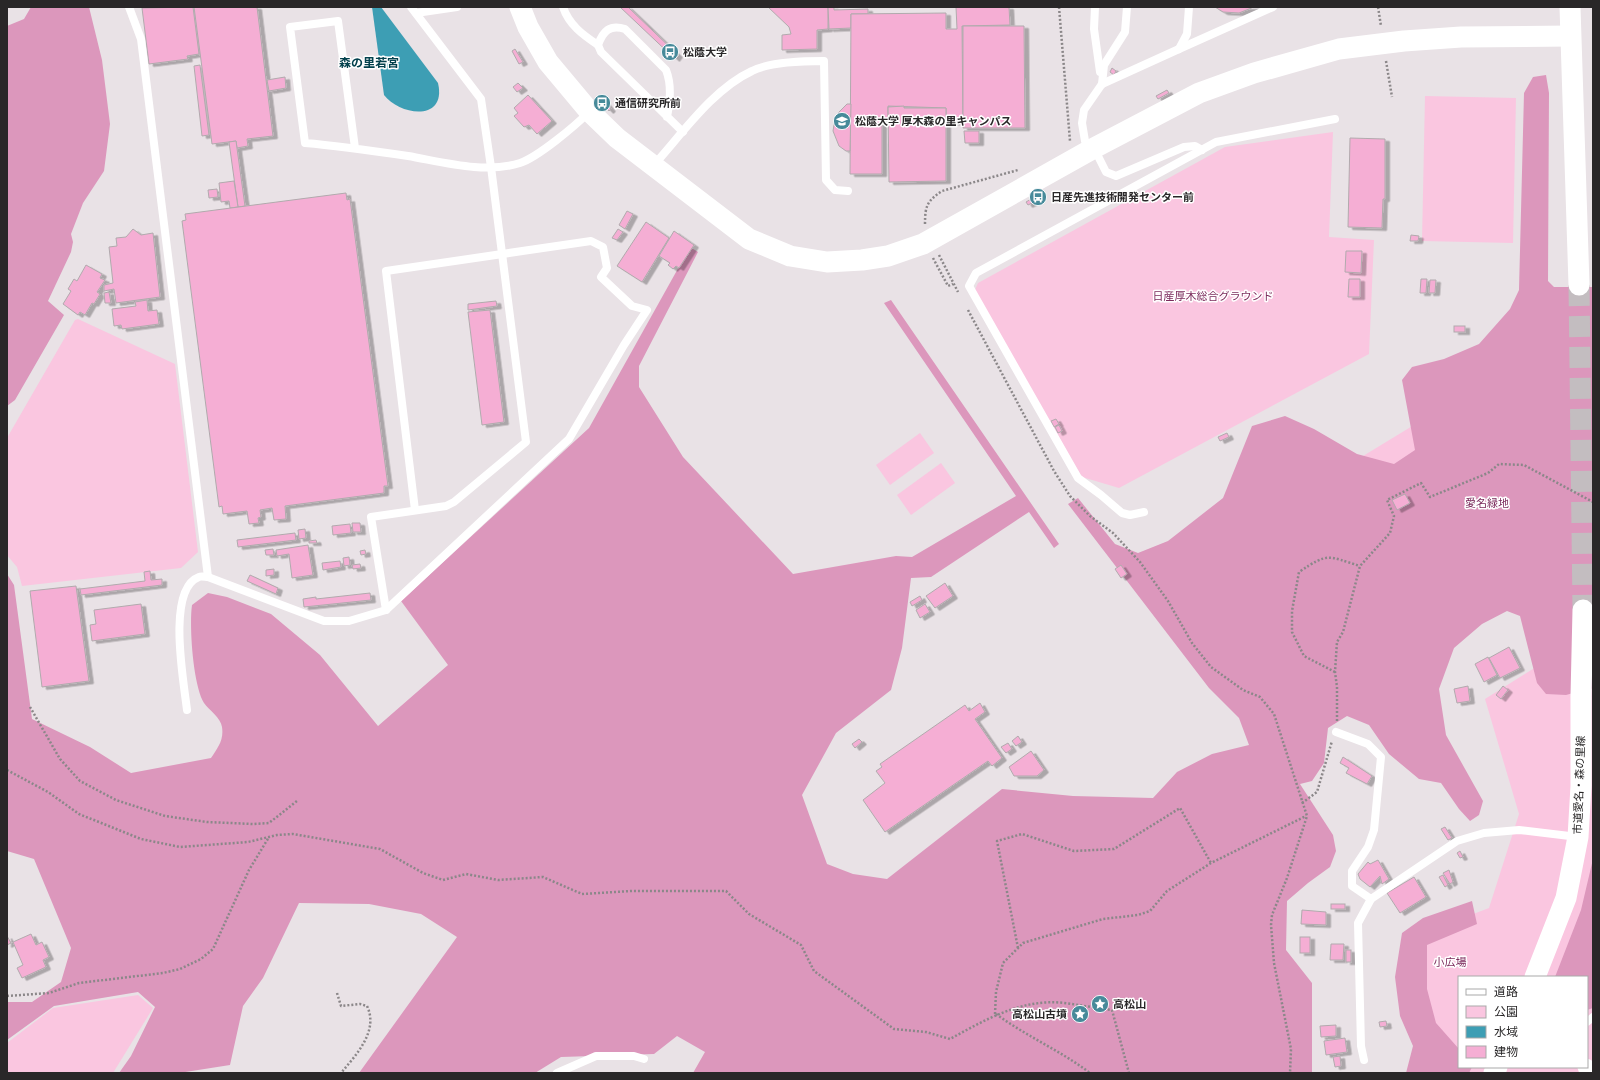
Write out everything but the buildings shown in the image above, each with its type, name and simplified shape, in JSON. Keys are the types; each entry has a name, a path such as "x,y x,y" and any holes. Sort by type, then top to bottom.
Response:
{"street":[{"path":"520,7 528,27 548,62 589,111 617,138 749,239 790,256 827,262 862,260 888,256 923,244 1085,148 1199,94 1254,73 1339,49 1404,40 1570,36"},
{"path":"1570,7 1579,285"},
{"name":"市道愛名・森の里線","path":"1535,976 1566,898 1578,837 1582,786 1581,696 1583,610"}],"lane":[{"path":"128,7 141,39 208,577"},
{"path":"413,10 457,7"},
{"path":"563,7 565,13 580,33 598,45 601,52 683,132"},
{"path":"1095,7 1094,29 1102,84"},
{"path":"1127,7 1125,32 1104,65 1102,84 1084,110 1082,123 1085,148 1106,172 1116,176 1184,147 1196,146 1202,150"},
{"path":"1179,49 1187,34 1189,7"},
{"path":"1102,84 1273,7"},
{"path":"386,610 371,517 446,506 454,502 526,442 481,99 413,10"},
{"path":"355,148 338,21 290,27 305,142 355,148 470,166 491,167 521,163 548,146 576,125 589,111"},
{"path":"598,45 602,35 608,28 617,27 625,29 660,63 670,78 667,117"},
{"path":"653,167 683,132 729,83 753,70 797,61 824,61 826,180 835,190 848,191"},
{"path":"1144,512 1130,515 1122,513 1102,494 1078,478 969,286 976,273 1171,168 1216,142 1335,119"},
{"path":"187,710 179,619 182,601 188,586 199,577 208,577 324,621 349,621 386,610 568,439 624,345 647,310 632,306 601,277 607,268 603,247 591,241 386,271 415,510"},
{"path":"1336,732 1368,744 1380,757 1374,830 1368,848 1352,871 1352,886 1371,899"},
{"path":"1364,1060 1361,1046 1358,923 1371,899 1457,841 1477,835 1518,830 1578,837"},
{"path":"557,1073 596,1056 634,1056 644,1059"}],"path":[{"path":"1059,7 1085,148"},
{"path":"925,209 932,197 942,191 1014,170 1025,170"},
{"path":"930,253 948,286 954,284"},
{"path":"1302,803 1317,792 1336,732 1338,702 1335,672 1337,642 1343,632 1360,566 1390,533 1394,516 1387,500 1421,483 1430,497 1488,473 1499,464 1524,465 1593,502"},
{"path":"1131,552 1168,601 1192,643 1211,667 1243,690 1260,697 1274,714 1307,816 1287,878 1272,915 1271,925 1274,963 1291,1049 1290,1073"},
{"path":"1335,672 1304,656 1292,632 1292,611 1299,572 1318,559 1329,556 1360,566"},
{"path":"30,707 60,760 80,781 116,800 165,816 207,822 254,824 269,823 296,801"},
{"path":"7,770 48,792 79,814 141,839 180,847 248,842 269,837 293,834 380,849 423,873 443,880 466,874 498,880 543,877 582,894 632,891 726,891 749,914 801,945 814,970 894,1029 926,1032 950,1039 996,1014 1033,1003 1063,1003 1112,1010 1129,1073"},
{"path":"1018,948 997,841 1022,834 1074,851 1114,850 1154,826 1180,808 1211,863"},
{"path":"996,1014 996,992 1003,963 1022,943 1103,919 1138,915 1150,911 1167,891 1211,863 1307,816"},
{"path":"7,996 50,993 79,983 163,973 180,969 201,959 213,949 249,870 269,837"},
{"path":"337,993 338,1000 342,1006 360,1004 367,1006 370,1013 370,1027 360,1050 341,1073"},
{"path":"996,1014 1012,1026 1072,1060 1090,1073"}],"green space":[{"path":"31,7 89,7 102,60 110,124 104,171 83,203 71,234 73,242 71,252 48,301 64,315 15,400 7,406 7,26 24,19"},
{"path":"1546,75 1549,93 1548,281 1554,287 1593,287 1593,691 1591,688 1566,695 1546,694 1537,683 1520,616 1507,611 1482,624 1454,648 1439,689 1446,735 1483,801 1479,815 1470,821 1459,809 1441,783 1419,779 1389,754 1369,725 1347,716 1328,728 1324,763 1312,781 1300,784 1333,835 1336,851 1330,867 1287,901 1286,950 1312,983 1312,1073 693,1073 705,1052 677,1036 654,1054 561,1057 535,1073 359,1073 457,937 421,914 369,904 299,903 263,978 243,1006 230,1065 179,1073 119,1073 131,1056 155,1007 138,992 54,1006 7,1040 7,1002 32,1002 61,982 71,948 34,859 7,851 7,574 14,585 32,719 90,747 131,773 211,758 220,743 222,727 217,717 204,703 200,694 193,655 191,627 192,605 208,593 227,597 271,614 320,655 378,726 448,665 401,601 589,428 690,247 698,252 639,366 639,387 683,457 793,574 896,556 912,557 1016,496 884,303 891,300 1059,544 1054,548 1029,512 931,577 911,578 902,648 891,690 836,733 802,795 827,864 853,874 887,879 1002,789 1073,796 1153,798 1177,772 1212,754 1249,745 1239,718 1209,688 1068,504 1078,498 1115,544 1138,553 1168,541 1223,498 1252,426 1285,416 1314,429 1357,454 1394,464 1415,450 1402,380 1412,367 1444,359 1479,344 1510,309 1519,290 1524,93 1533,77"},
{"path":"1425,96 1516,98 1513,243 1422,241"},
{"name":"日産厚木総合グラウンド","path":"1333,132 1329,237 1374,240 1369,354 1119,488 1082,477 974,292 978,283 1225,147"},
{"path":"78,319 175,364 198,552 181,568 22,586 17,567 7,555 7,438 75,320"},
{"name":"愛名緑地","path":"1593,366 1593,1073 1413,1073 1419,1055 1405,940 1489,908 1519,814 1485,699 1536,667 1517,604 1340,470 1437,411"},
{"path":"920,433 934,453 890,485 876,465"},
{"path":"941,463 955,483 911,515 897,495"},
{"path":"1593,859 1593,1008 1588,1010 1588,976 1555,976 1581,910"},
{"path":"1472,901 1477,924 1427,945 1427,989 1436,1023 1458,1048 1458,1068 1472,1068 1469,1073 1406,1073 1413,1046 1400,1016 1395,977 1402,933 1423,918"},
{"path":"138,995 153,1008 113,1073 7,1073 7,1043 53,1008"}],"water":[{"path":"372,7 381,7 438,83 439,96 436,104 429,109 420,112 410,111 391,102 384,95"}],"tunnel":[{"path":"1579,285 1583,610"}],"place":[{"name":"松蔭大学","path":"670,52"},
{"name":"通信研究所前","path":"602,103"},
{"name":"松蔭大学 厚木森の里キャンパス","path":"842,121"},
{"name":"日産先進技術開発センター前","path":"1038,197"},
{"name":"高松山","path":"1100,1004"},
{"name":"高松山古墳","path":"1080,1014"}],"district":[{"name":"森の里若宮","path":"369,63"}],"park label":[{"name":"小広場","path":"1450,962"}]}
